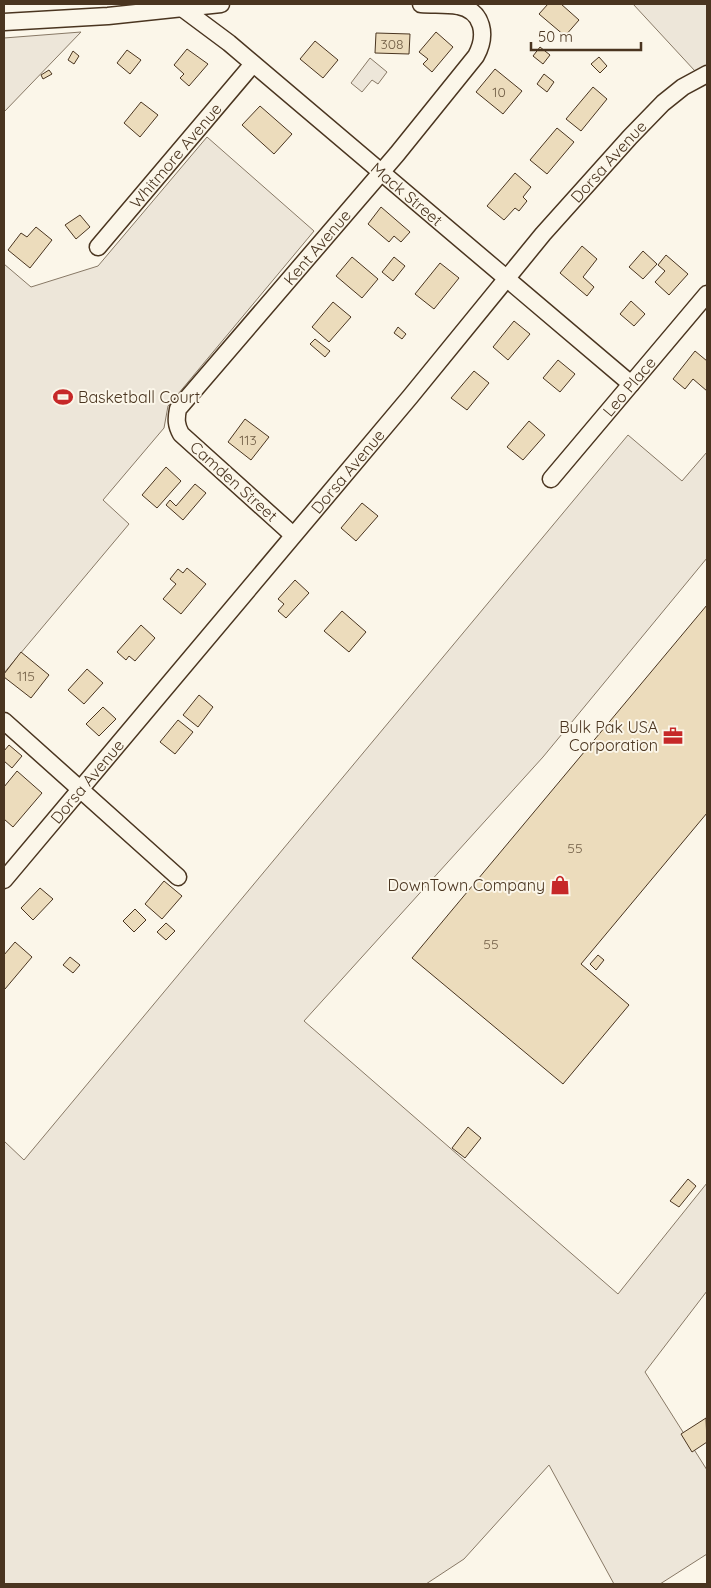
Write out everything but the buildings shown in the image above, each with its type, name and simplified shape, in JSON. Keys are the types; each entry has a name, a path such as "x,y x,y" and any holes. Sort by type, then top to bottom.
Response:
{"street":[{"path":"4,22 108,16 221,4"},
{"name":"Kent Avenue","path":"177,427 178,409 381,172 480,49 483,38 482,27 478,18 470,10 459,6 421,4"},
{"name":"Mack Street","path":"182,8 229,43 631,384"},
{"name":"Whitmore Avenue","path":"98,247 253,64"},
{"name":"Dorsa Avenue","path":"4,880 410,397 543,234 630,136 663,103 683,87 705,75"},
{"name":"Leo Place","path":"551,479 707,294"},
{"name":"Camden Street","path":"177,427 181,434 294,535"},
{"path":"4,721 178,877"}],"shaded area":[{"path":"633,4 707,4 707,84"},
{"path":"81,32 4,112 4,38"},
{"path":"370,58 387,72 378,84 372,80 362,92 351,83"},
{"path":"207,137 314,231 168,406 164,428 103,500 129,524 4,673 4,264 31,287 98,266"},
{"path":"628,435 682,481 707,452 707,558 543,757 304,1021 618,1294 707,1183 707,1291 645,1372 707,1470 707,1554 660,1584 614,1584 549,1465 464,1559 426,1584 4,1584 4,1141 24,1160"}],"place":[{"name":"Basketball Court","path":"63,397"},
{"name":"Bulk Pak USA Corporation","path":"673,736"},
{"name":"DownTown Company","path":"560,885"}]}
